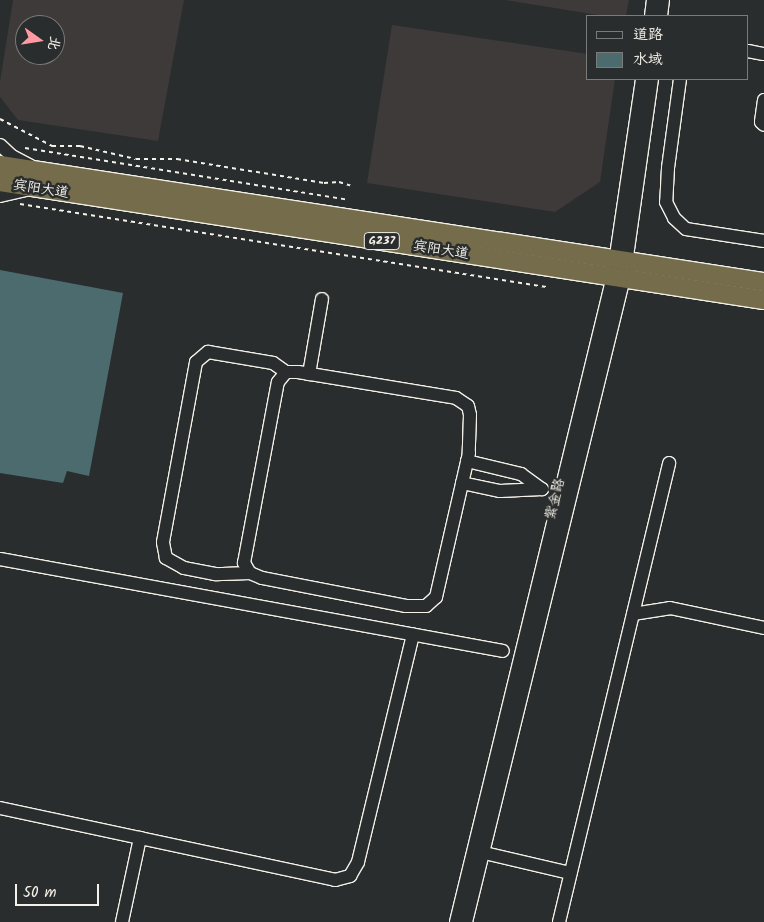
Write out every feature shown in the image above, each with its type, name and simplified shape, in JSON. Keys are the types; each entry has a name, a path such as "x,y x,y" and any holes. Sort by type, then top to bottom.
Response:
{"highway":[{"name":"宾阳大道","path":"0,165 45,181 764,300"},
{"name":"宾阳大道","path":"0,182 45,181 621,259 764,282"}],"street":[{"path":"651,15 653,0"},
{"path":"661,15 663,0"},
{"path":"749,51 764,54"},
{"name":"紫金路","path":"621,259 642,80"},
{"name":"紫金路","path":"456,922 478,851 618,277 652,80"},
{"path":"680,80 668,168 666,202 674,218 686,229 764,241"},
{"path":"764,100 761,122 764,124"},
{"path":"0,146 45,181"},
{"path":"0,196 23,190 45,181"},
{"path":"309,374 322,299"},
{"path":"208,352 273,363 286,372 309,374 456,398 468,406 470,415 467,461 436,597 426,606 406,606 262,578 250,573 215,574 184,568 166,558 162,542 196,362 208,352"},
{"path":"250,573 244,563 278,382 286,372"},
{"path":"462,483 500,491 542,489 520,474 467,461"},
{"path":"559,922 669,463"},
{"path":"0,559 503,651"},
{"path":"633,614 670,608 764,628"},
{"path":"0,808 335,880 350,876 358,862 413,635"},
{"path":"122,922 140,838"},
{"path":"478,851 570,873"},
{"name":"紫金路","path":"466,922 478,851"}],"path":[{"path":"0,118 52,146 80,146 136,159 177,159 324,183 339,182 352,186"},
{"path":"17,145 118,164 349,200"},
{"path":"17,204 546,287"}],"shaded area":[{"path":"13,0 184,0 158,141 18,120 0,97 0,82"},
{"path":"505,0 629,0 626,15 598,15"},
{"path":"392,25 586,54 586,80 615,80 600,182 555,212 367,183"}],"water":[{"path":"0,270 123,293 89,476 67,471 63,483 0,473"}]}
